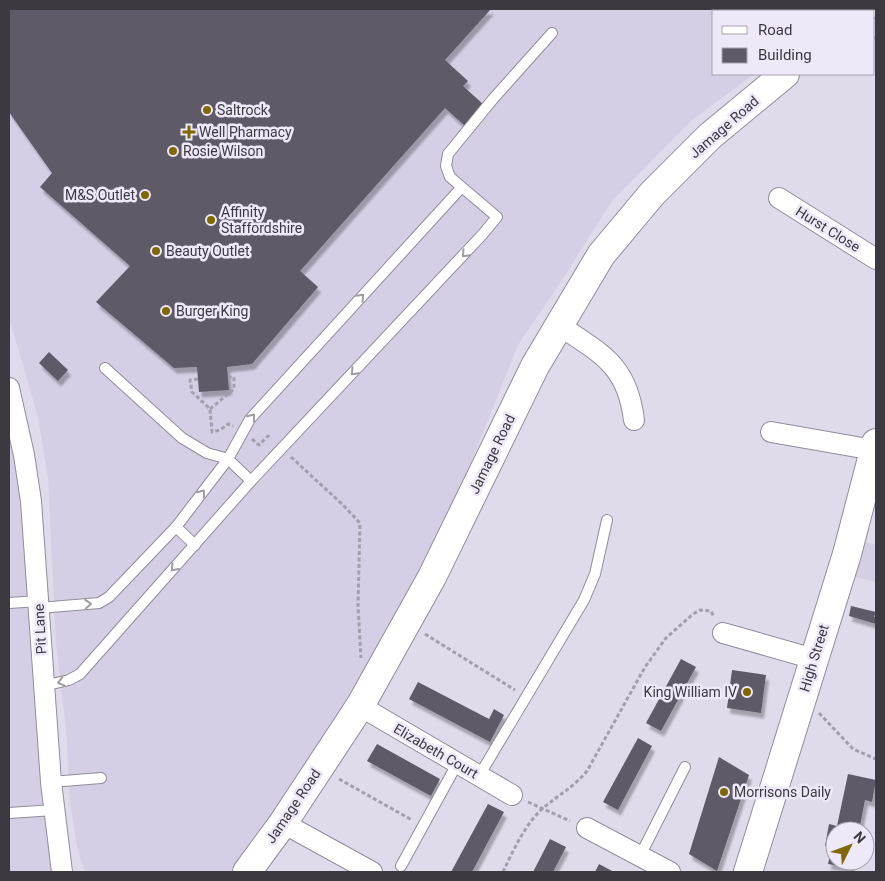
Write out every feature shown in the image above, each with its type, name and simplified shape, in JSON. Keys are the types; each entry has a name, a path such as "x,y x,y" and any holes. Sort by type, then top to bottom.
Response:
{"street":[{"name":"Jamage Road","path":"247,872 283,823 364,698 432,577 535,366 601,256 652,194 710,136 784,75"},
{"name":"Hurst Close","path":"779,198 876,259"},
{"path":"559,325 612,364 624,380 632,400 634,420"},
{"name":"Pit Lane","path":"9,388 14,428 31,501 51,782 62,872"},
{"path":"771,432 875,446"},
{"name":"High Street","path":"748,872 847,554 875,446"},
{"path":"723,633 814,659"},
{"name":"Elizabeth Court","path":"364,698 457,764 512,795"},
{"path":"283,823 372,872"},
{"path":"587,828 670,872"}],"lane":[{"path":"43,686 69,680 80,674 252,481 497,217 450,178 446,166 448,154 493,99 552,33"},
{"path":"9,603 99,603 109,597 176,527 228,459 250,419 461,188"},
{"path":"105,368 182,438 206,453 228,459 252,481"},
{"path":"479,776 584,600 595,574 607,520"},
{"path":"176,527 195,545"},
{"path":"401,866 457,764"},
{"path":"640,856 685,767"},
{"path":"51,782 101,778"},
{"path":"9,813 54,810"}],"path":[{"path":"210,409 234,389 234,377 228,377"},
{"path":"198,379 190,380 192,392 210,409 212,432 220,430 228,424 244,431 259,445 268,436 360,523 358,606 364,698"},
{"path":"503,872 516,845 543,809 577,784 587,771 645,668 666,638 700,610 711,611 723,633"},
{"path":"407,622 526,697"},
{"path":"802,695 853,749 876,759"},
{"path":"319,768 424,826"},
{"path":"512,795 587,828"}],"shaded area":[{"path":"9,9 840,9 712,10 712,75 753,75 691,121 612,201 518,345 458,495 403,608 352,701 268,823 231,872 85,872 78,852 70,803 67,739 56,643 48,478 38,417 9,317"},
{"path":"9,388 62,872 9,872"},
{"path":"865,542 876,545 876,582 855,577"}],"building":[{"name":"Affinity Staffordshire","path":"9,9 491,9 445,60 468,81 463,86 484,105 465,126 445,108 300,271 318,287 252,364 227,367 229,390 199,392 197,367 174,368 96,302 130,266 40,187 52,173 9,112"},
{"path":"49,352 68,370 58,381 39,363"},
{"path":"851,606 876,612 874,617 876,617 876,624 849,616"},
{"path":"681,659 696,667 661,731 646,723"},
{"name":"King William IV","path":"732,670 766,675 761,713 727,708"},
{"path":"418,682 489,719 494,709 504,715 490,742 409,699"},
{"path":"638,738 652,746 618,810 603,802"},
{"path":"377,744 440,779 431,796 367,761"},
{"path":"719,757 749,775 717,871 689,854"},
{"path":"848,774 876,780 872,802 865,800 861,821 838,821"},
{"path":"488,804 504,812 472,872 451,872"},
{"path":"550,839 566,847 553,872 533,872"},
{"path":"599,864 614,872 595,872"}],"place":[{"name":"Saltrock","path":"207,110"},
{"name":"Well Pharmacy","path":"189,132"},
{"name":"Rosie Wilson","path":"173,151"},
{"name":"M&S Outlet","path":"145,195"},
{"name":"Affinity Staffordshire","path":"211,220"},
{"name":"Beauty Outlet","path":"156,251"},
{"name":"Burger King","path":"166,311"},
{"name":"King William IV","path":"747,692"},
{"name":"Morrisons Daily","path":"724,792"}]}
